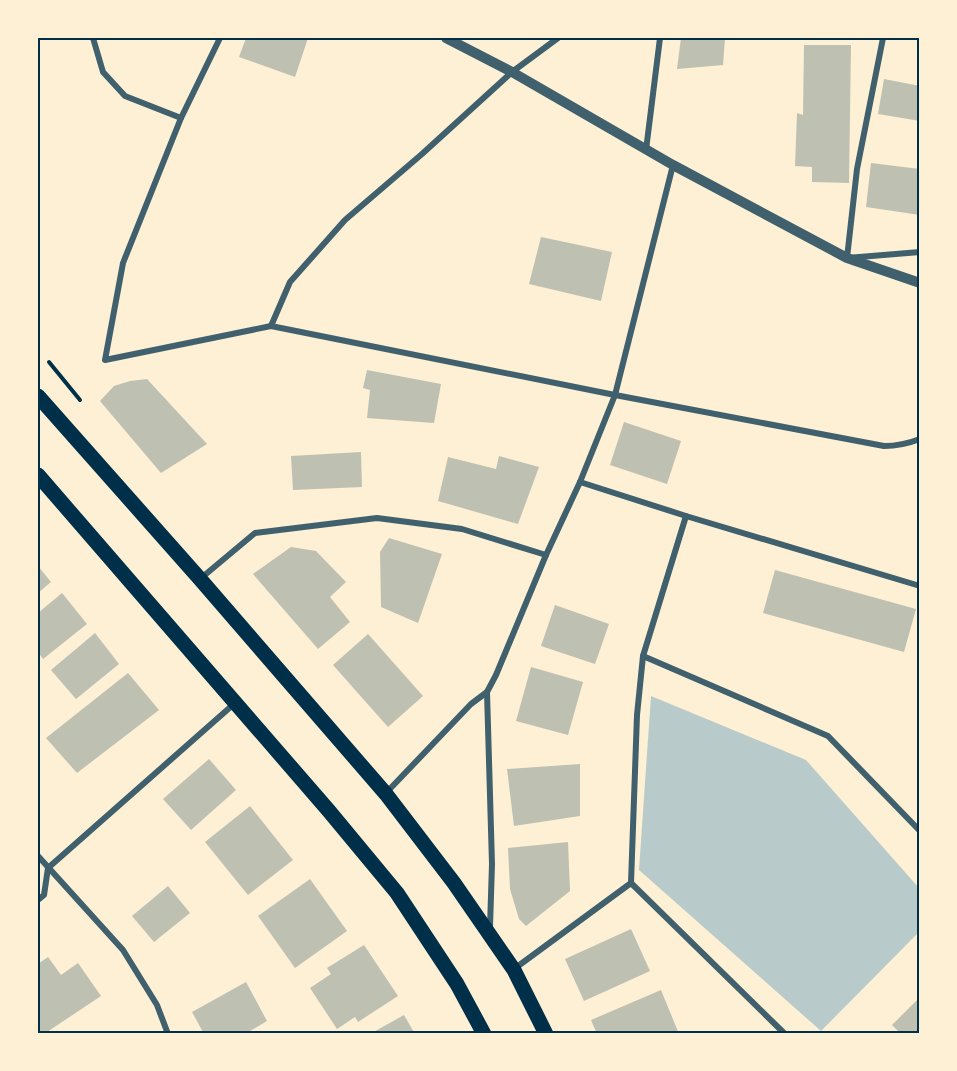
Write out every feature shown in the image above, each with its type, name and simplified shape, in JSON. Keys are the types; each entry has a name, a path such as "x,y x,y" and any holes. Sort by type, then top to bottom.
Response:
{"main road":[{"path":"38,396 386,794 454,883 514,970 546,1034"},
{"path":"38,475 329,811 397,893 457,984 483,1034"}],"street":[{"path":"93,38 103,72 125,96 181,118"},
{"path":"220,38 181,118 123,263 105,360 271,326 884,446 902,445 920,439"},
{"path":"446,38 512,72 673,165 847,258 920,283"},
{"path":"271,326 290,282 345,220 512,72 558,38"},
{"path":"646,150 660,38"},
{"path":"847,258 857,169 883,38"},
{"path":"386,794 471,704 487,692 496,675 546,555 580,482 615,395 673,165"},
{"path":"847,258 920,252"},
{"path":"580,482 920,586"},
{"path":"686,516 643,656 637,726 631,883 785,1034"},
{"path":"200,579 255,533 377,518 462,529 546,555"},
{"path":"643,656 828,736 920,831"},
{"path":"487,692 492,864 489,934"},
{"path":"38,900 44,895 48,868 235,702"},
{"path":"38,856 123,950 157,1005 168,1034"},
{"path":"514,970 631,883"}],"path":[{"path":"49,362 80,400"}],"shaded area":[{"path":"651,696 806,760 919,888 919,932 821,1031 639,870"}],"building":[{"path":"246,38 308,38 295,77 239,57"},
{"path":"681,38 725,38 723,65 677,69"},
{"path":"804,45 851,45 849,183 812,182 812,167 795,166 797,113 803,115"},
{"path":"884,79 920,86 920,121 878,114"},
{"path":"871,163 920,169 920,215 866,207"},
{"path":"541,237 612,252 601,301 529,284"},
{"path":"367,370 441,384 434,423 367,418 370,390 363,388"},
{"path":"147,379 207,444 161,473 100,401 114,386"},
{"path":"624,422 681,441 667,484 610,465"},
{"path":"361,452 362,487 293,490 291,456"},
{"path":"499,456 539,467 518,524 438,501 448,457 496,469"},
{"path":"389,538 442,554 418,623 381,607 380,552"},
{"path":"291,547 316,551 346,582 330,597 350,622 318,649 253,574"},
{"path":"38,566 51,582 38,593"},
{"path":"775,570 916,609 904,652 763,613"},
{"path":"62,593 87,624 43,659 38,652 38,613"},
{"path":"555,605 609,624 595,664 541,646"},
{"path":"95,633 119,664 76,699 51,670"},
{"path":"368,634 423,696 388,727 333,665"},
{"path":"531,667 583,682 568,735 516,721"},
{"path":"128,673 159,710 77,773 46,738"},
{"path":"209,759 236,790 191,830 163,799"},
{"path":"580,764 580,816 514,826 507,769"},
{"path":"250,806 293,860 248,895 205,842"},
{"path":"568,842 570,891 526,926 519,919 510,889 508,848"},
{"path":"310,879 347,931 295,968 258,916"},
{"path":"168,886 190,913 154,942 132,916"},
{"path":"631,929 650,971 584,1001 565,959"},
{"path":"364,945 398,996 358,1022 355,1017 337,1029 310,988 331,974 327,968"},
{"path":"48,957 61,975 78,963 101,996 44,1034 38,1034 38,964"},
{"path":"246,982 267,1021 245,1034 204,1034 192,1012"},
{"path":"661,990 679,1034 597,1034 591,1020"},
{"path":"920,997 920,1034 901,1034 892,1025"},
{"path":"404,1015 415,1034 370,1034"}]}
